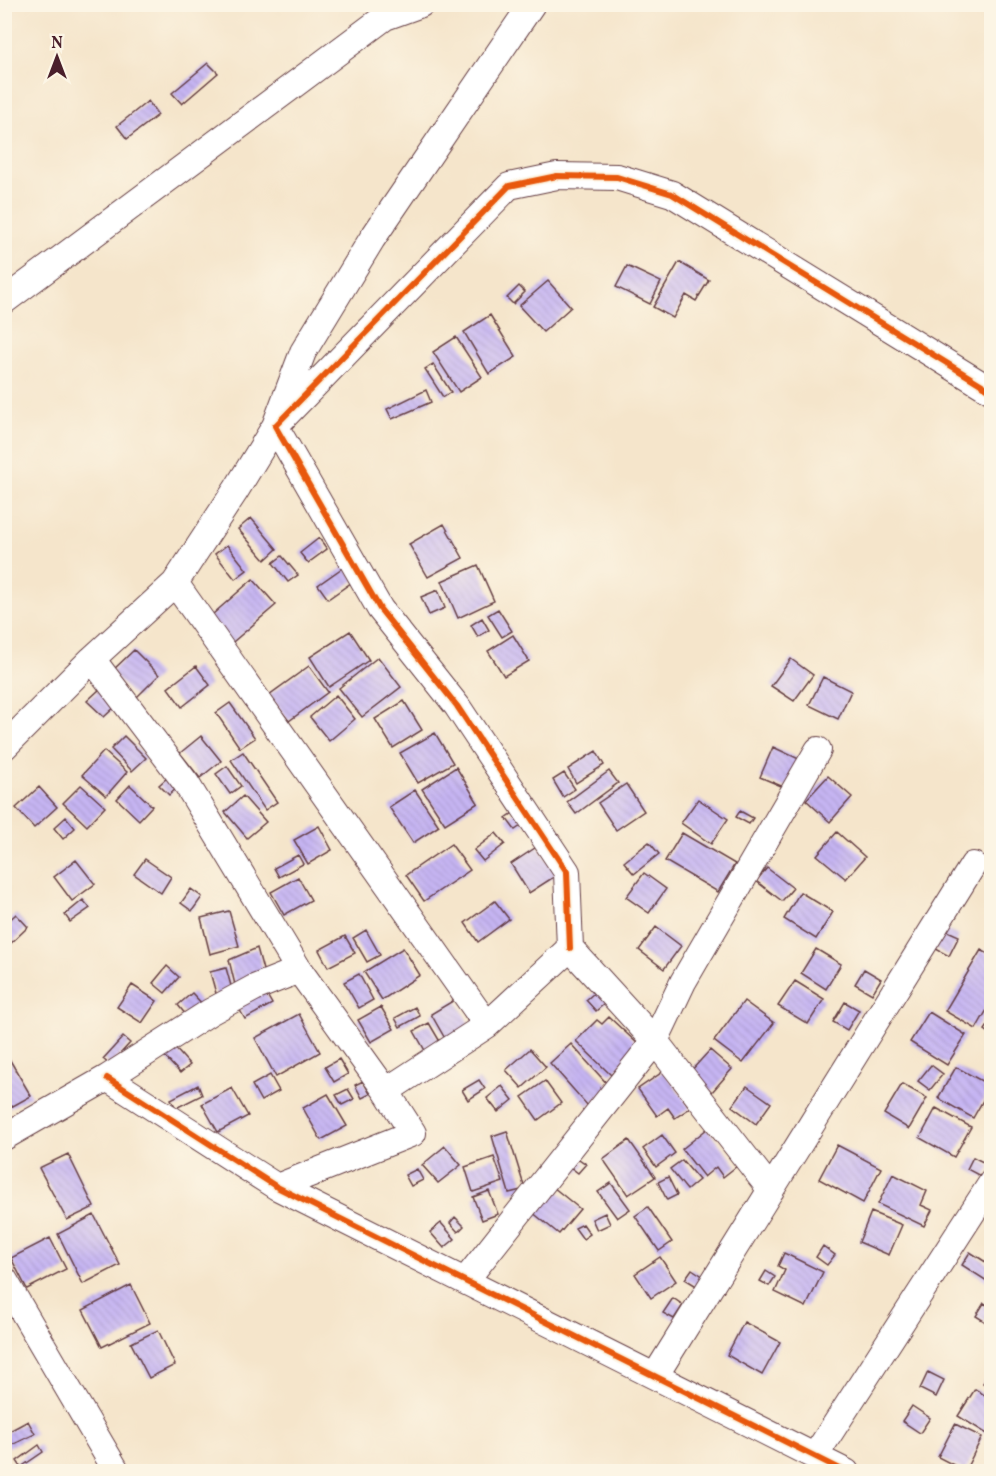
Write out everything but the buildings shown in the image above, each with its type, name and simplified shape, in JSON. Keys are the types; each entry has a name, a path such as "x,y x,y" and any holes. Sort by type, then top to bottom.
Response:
{"street":[{"path":"4,301 385,17 421,4"},
{"path":"4,747 92,659 175,583 275,426 303,352 340,290 372,239 532,4"},
{"path":"275,426 509,186 557,176 617,177 672,194 992,391"},
{"path":"275,426 380,609 457,706 567,872 570,948 656,1041 771,1190"},
{"path":"175,583 487,1025"},
{"path":"92,659 186,783 299,970 386,1091 413,1133 277,1186"},
{"path":"465,1281 656,1041 683,982 818,750"},
{"path":"655,1376 973,865"},
{"path":"386,1091 487,1025 570,948"},
{"path":"4,1137 106,1078 210,1012 254,988 299,970"},
{"path":"106,1078 277,1186 846,1472"},
{"path":"815,1456 992,1182"},
{"path":"4,1279 117,1472"}],"cycle path":[{"path":"570,948 567,872 457,706 380,609 275,426 509,186 557,176 617,177 672,194 992,391"},
{"path":"107,1078 277,1187 846,1472"}]}
